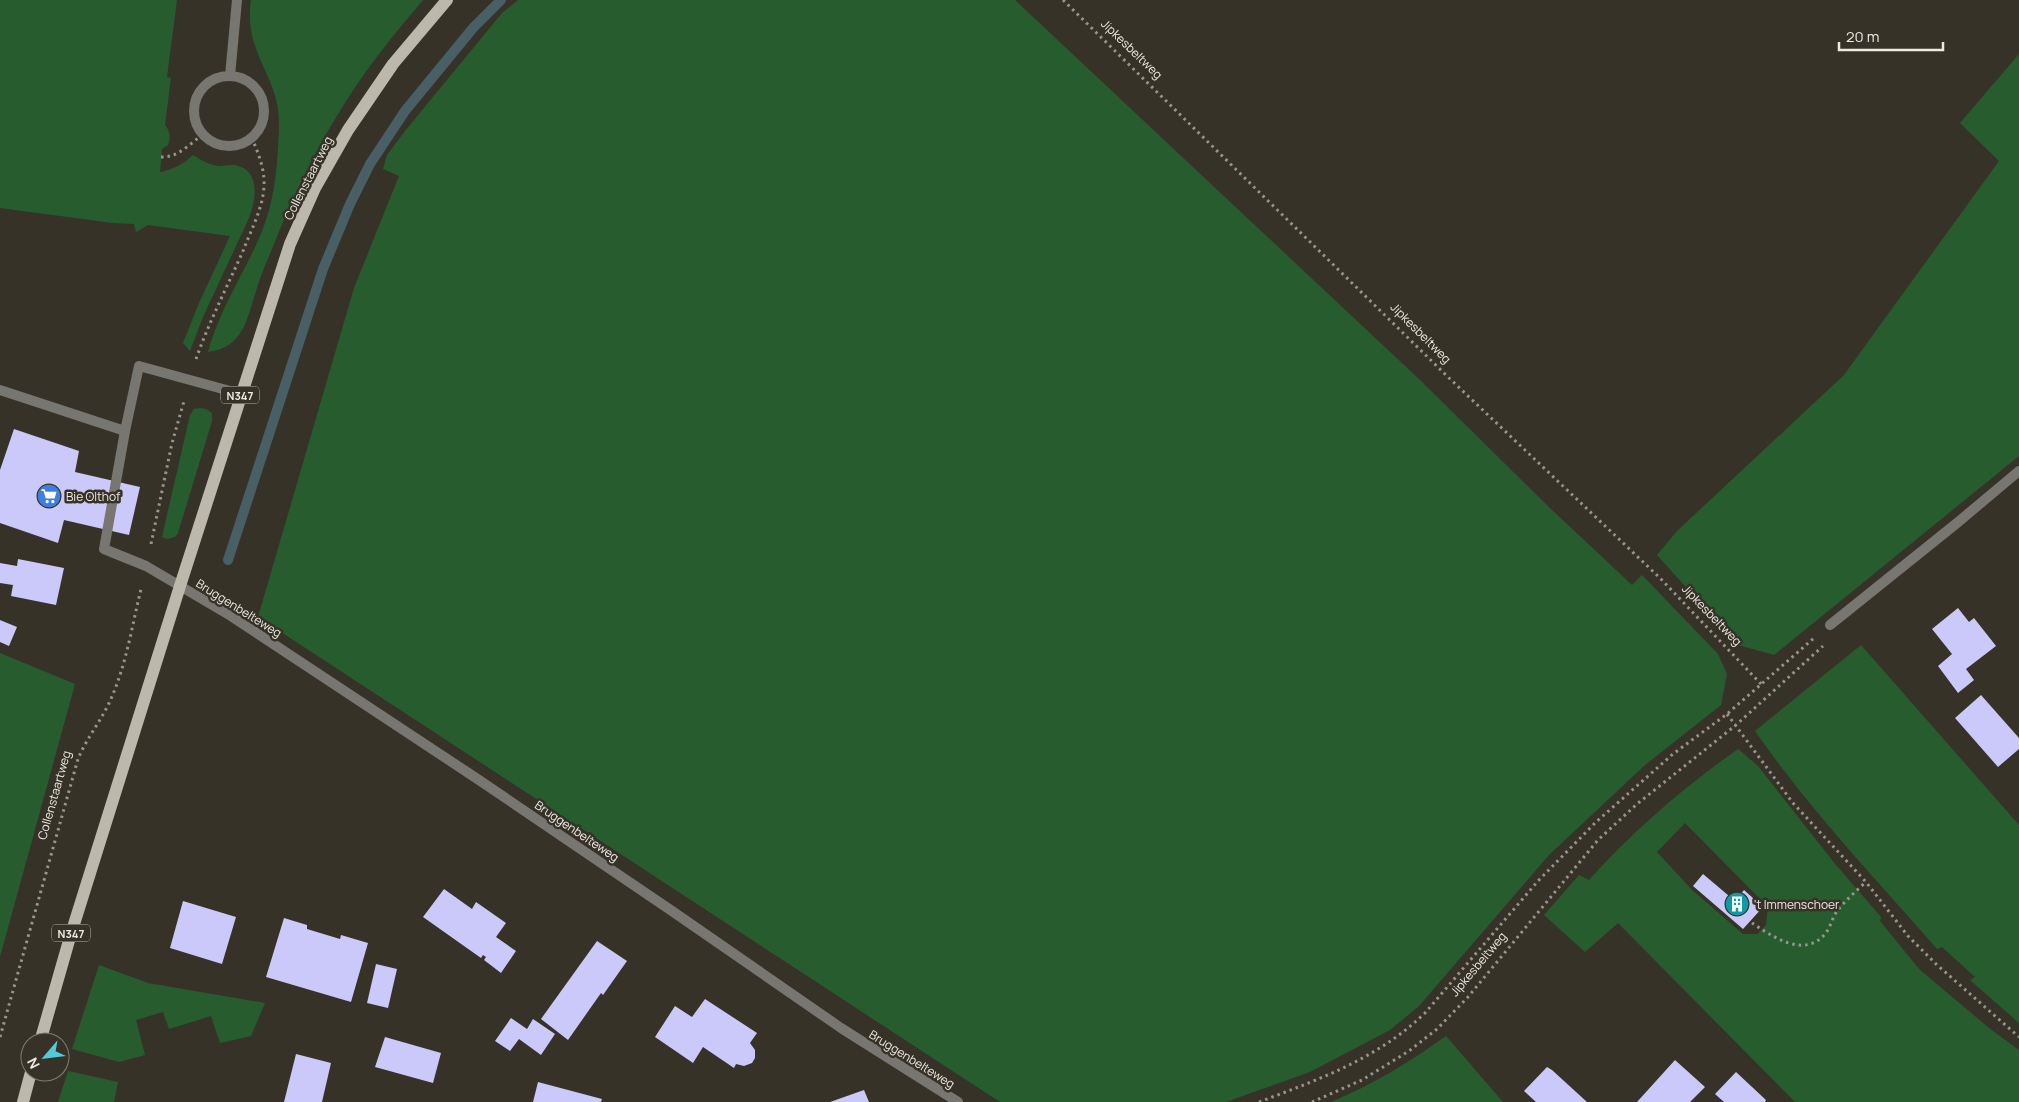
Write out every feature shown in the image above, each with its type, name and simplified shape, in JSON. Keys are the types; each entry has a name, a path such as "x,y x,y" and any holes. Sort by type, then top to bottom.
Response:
{"main road":[{"name":"Collenstaartweg","path":"43,1032 70,936 282,268 315,188 348,130 392,64 447,0"},
{"path":"23,1102 28,1082"}],"street":[{"path":"230,76 237,0"},
{"path":"230,76 240,78 255,88 263,104 262,122 252,138 245,143 227,147 218,145 202,135 194,119 195,100 205,85 222,77 230,76"},
{"path":"180,586 146,566 104,548 140,366 241,394"},
{"path":"0,390 126,431"},
{"path":"1830,625 2019,471"},
{"name":"Bruggenbelteweg","path":"180,586 231,616 476,778 672,910 841,1028 958,1102"}],"path":[{"name":"Jipkesbeltweg","path":"1063,0 1449,378 1660,578 1761,684"},
{"path":"161,157 168,158 179,153 202,135"},
{"name":"Collenstaartweg","path":"0,1038 78,759 86,741 110,702 121,671 172,443 190,380 208,325 260,206 264,186 263,172 252,138"},
{"name":"Jipkesbeltweg","path":"1259,1102 1364,1059 1411,1027 1538,880 1596,822 1673,754 1727,714 1830,625"},
{"name":"Jipkesbeltweg","path":"1312,1102 1362,1080 1409,1051 1437,1029 1468,997 1598,840 1637,804 1736,725 1825,644 1830,625"},
{"path":"1727,714 1798,809 1866,882 1921,949 2019,1037"},
{"path":"1752,923 1784,942 1796,945 1812,943 1824,935 1838,910 1866,882"}],"green space":[{"path":"0,0 177,0 167,77 171,78 165,125 170,139 168,145 162,149 160,172 178,166 193,155 212,165 235,165 243,168 253,179 255,195 249,218 203,317 190,351 183,343 230,236 148,225 136,232 134,224 0,208"},
{"path":"251,0 423,0 363,76 324,138 288,211 262,273 243,329 230,344 208,352 227,303 264,226 276,176 278,107 252,35 250,19"},
{"path":"518,0 1015,0 1420,380 1551,509 1632,585 1642,575 1718,654 1727,674 1721,705 1645,765 1549,855 1419,1006 1390,1030 1310,1072 1226,1102 1000,1102 258,617 354,288 399,176 383,169 387,155 502,13"},
{"path":"2019,54 2019,456 1774,655 1738,645 1657,555 1677,531 1844,375 1999,161 1960,123"},
{"path":"200,408 212,413 212,421 178,533 175,537 167,539 162,537 190,415 194,409"},
{"path":"1861,645 2019,825 2019,1023 1970,980 1975,977 1942,947 1937,949 1820,816 1755,731"},
{"path":"0,653 75,684 0,957"},
{"path":"1738,749 1758,766 1836,865 1881,917 1880,921 1919,969 1989,1028 2019,1050 2019,1102 1795,1102 1618,923 1585,952 1544,915 1579,875 1589,880 1642,827 1718,763","holes":["1685,823 1768,907 1766,925 1757,934 1743,934 1692,890 1657,852"]},
{"path":"99,965 148,983 265,1003 251,1036 220,1043 211,1016 169,1029 163,1012 136,1020 145,1055 119,1062 72,1049"},
{"path":"1446,1036 1503,1102 1331,1102 1390,1072"},
{"path":"70,1071 118,1082 114,1102 58,1102 64,1082 70,1082"}],"building":[{"path":"14,429 79,451 75,472 140,487 129,535 64,520 58,543 0,523 0,470"},
{"path":"18,559 64,568 56,605 11,596 13,585 0,583 0,563 17,566"},
{"path":"1958,608 1969,622 1974,618 1996,646 1966,669 1974,680 1958,693 1938,666 1952,654 1932,629"},
{"path":"0,620 17,627 9,646 0,642"},
{"path":"1981,695 2019,738 2019,749 1998,767 1955,718"},
{"name":"'t Immenschoer","path":"1703,874 1735,901 1744,890 1763,907 1743,929 1693,886"},
{"path":"444,889 472,909 476,902 506,923 496,937 516,951 501,973 484,960 486,957 483,955 481,958 423,917"},
{"path":"183,901 236,917 222,964 170,948"},
{"path":"284,918 307,925 307,929 340,939 341,935 368,943 351,1002 266,977"},
{"path":"597,941 627,961 603,995 601,993 568,1040 541,1019"},
{"path":"376,964 397,969 388,1008 367,1003"},
{"path":"705,999 757,1033 750,1043 755,1050 755,1058 752,1063 744,1066 736,1064 734,1068 703,1047 693,1063 655,1037 675,1006 692,1017"},
{"path":"511,1018 527,1029 533,1019 555,1034 541,1055 519,1039 510,1051 495,1041"},
{"path":"385,1037 441,1053 433,1083 375,1067"},
{"path":"296,1054 331,1063 322,1102 284,1102"},
{"path":"1675,1060 1705,1087 1690,1102 1637,1102"},
{"path":"1547,1067 1587,1102 1536,1102 1524,1091"},
{"path":"1736,1072 1766,1100 1765,1102 1724,1102 1715,1094"},
{"path":"538,1082 602,1099 601,1102 533,1102"},
{"path":"864,1090 869,1102 830,1102"}],"waterway":[{"path":"228,560 323,269 350,204 370,164 405,111 473,28 501,0"}],"place":[{"name":"Bie Olthof","path":"49,496"},
{"name":"'t Immenschoer","path":"1737,904"}]}
